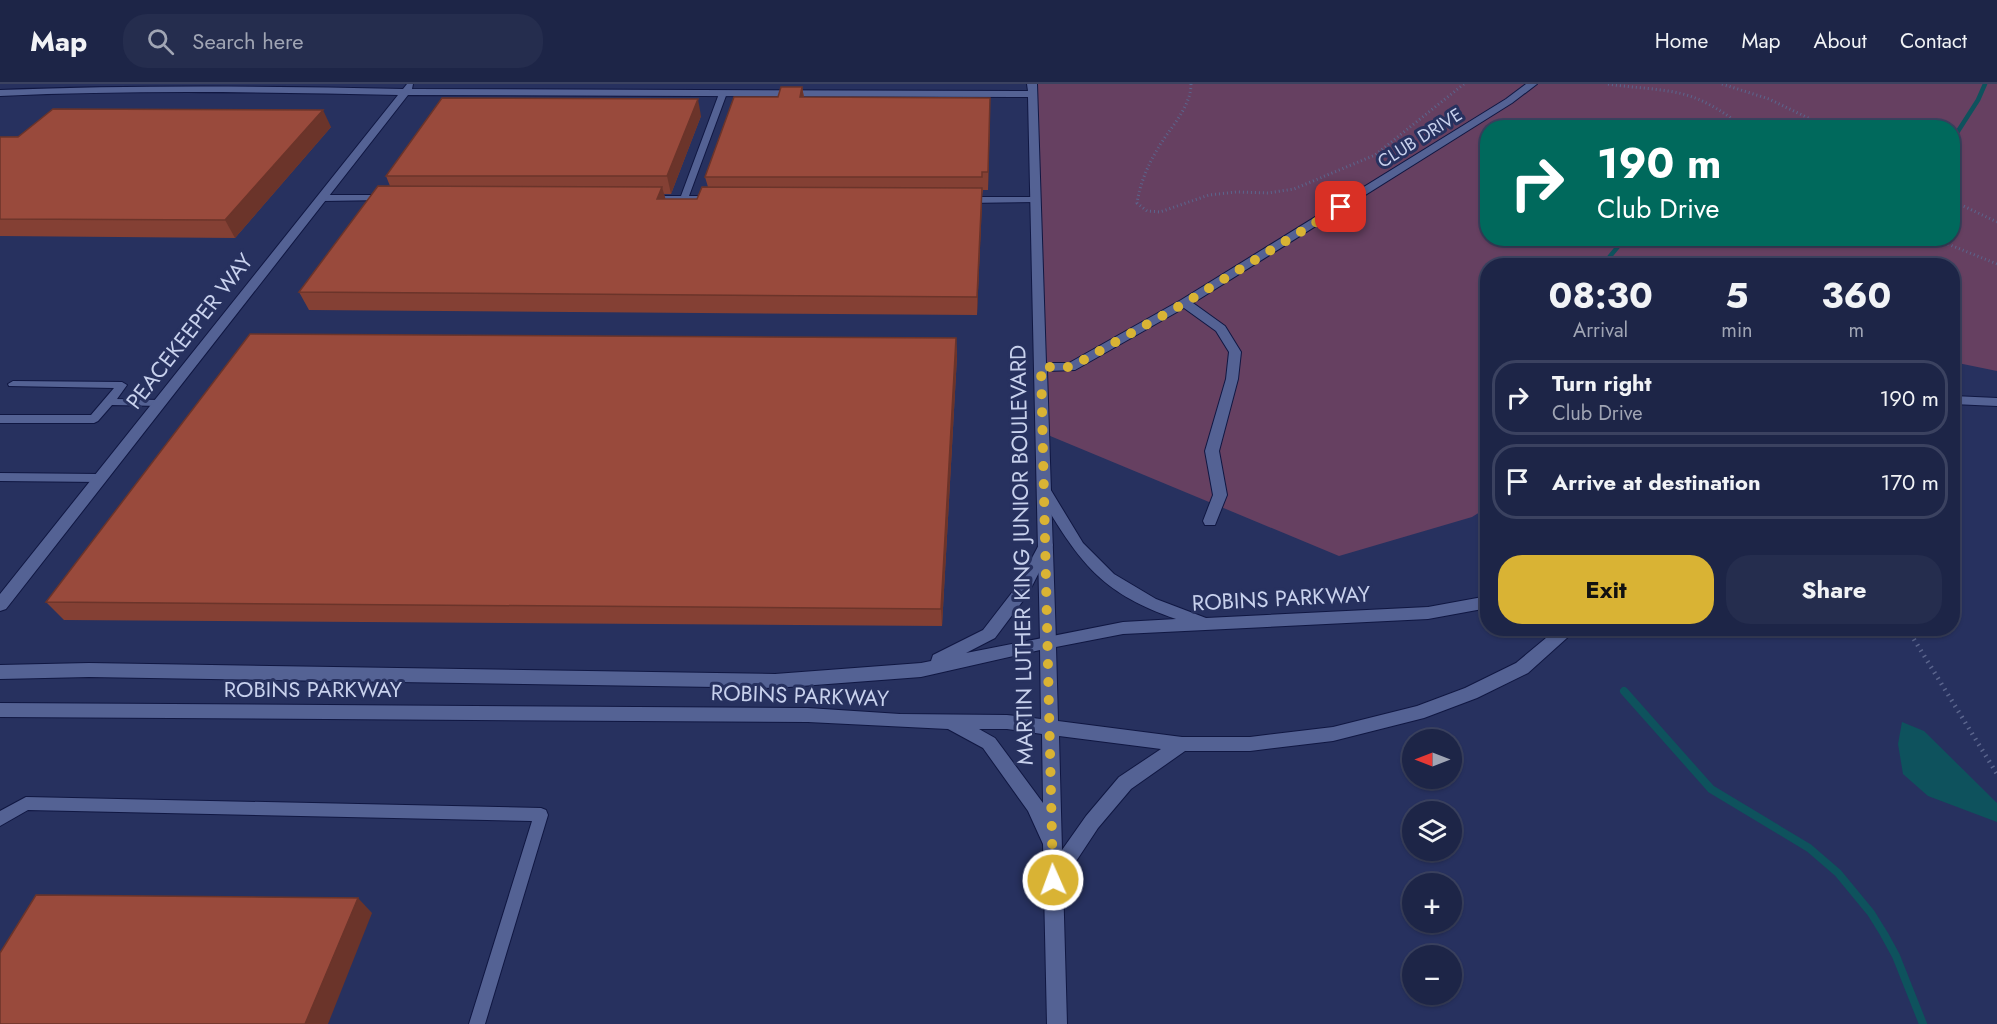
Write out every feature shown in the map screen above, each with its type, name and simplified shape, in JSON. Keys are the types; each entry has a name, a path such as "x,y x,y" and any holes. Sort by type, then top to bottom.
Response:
{"street":[{"name":"CLUB DRIVE","path":"1041,367 1071,367 1185,303 1499,108 1532,84"},
{"path":"0,93 63,90 409,88 723,93 1032,89"},
{"name":"PEACEKEEPER WAY","path":"0,605 409,88"},
{"name":"MARTIN LUTHER KING JUNIOR BOULEVARD","path":"1032,89 1046,545 1057,1024"},
{"path":"1185,303 1221,329 1235,352 1232,379 1212,450 1220,495 1210,521"},
{"path":"1960,400 1997,402"},
{"path":"1044,491 1083,554 1121,589 1166,610 1210,623"},
{"path":"921,670 989,634 1023,590 1046,545"},
{"name":"ROBINS PARKWAY","path":"0,672 89,670 775,681 921,670 1123,628 1428,613 1480,603"},
{"name":"ROBINS PARKWAY","path":"0,710 808,715 900,721 1007,722 1182,744 1250,744 1333,734 1418,713 1471,693 1522,668 1560,636"},
{"path":"951,722 989,742 1035,806 1052,847"},
{"path":"1053,880 1092,822 1125,783 1182,744"}],"lane":[{"path":"684,199 723,93"},
{"path":"323,198 393,198"},
{"path":"638,199 720,199"},
{"path":"953,200 1035,200"},
{"path":"0,419 94,420 122,385 13,384"},
{"path":"109,402 159,403"},
{"path":"0,477 100,478"},
{"path":"0,819 26,803 541,815 477,1024"}],"path":[{"path":"1191,84 1188,101 1142,181 1137,203 1147,211 1160,212 1214,195 1276,193 1294,189 1375,155 1464,84"},
{"path":"1608,84 1637,89 1672,91 1690,96 1712,106 1733,120"},
{"path":"1722,84 1769,99 1812,120"},
{"path":"1960,204 1997,222"},
{"path":"1953,246 1997,264"},
{"path":"1911,636 1997,774"}],"shaded area":[{"path":"1030,84 1997,84 1997,371 1960,363 1960,258 1480,258 1480,512 1472,517 1339,556 1043,433"},
{"path":"1902,722 1924,731 1997,803 1997,822 1928,796 1903,774 1898,744"}],"building":[{"path":"781,87 802,87 800,97 990,98 988,172 982,172 982,177 705,177 734,97 778,97"},
{"path":"442,98 698,99 667,176 386,176"},
{"path":"53,109 323,110 225,220 0,219 0,137 18,137"},
{"path":"378,186 662,187 657,199 697,199 702,187 982,188 977,297 299,292"},
{"path":"250,334 956,338 941,609 46,602"},
{"path":"36,895 358,898 305,1024 0,1024 0,953"}],"waterway":[{"path":"1960,128 1978,100 1985,84"},
{"path":"1609,258 1618,246"},
{"path":"1624,691 1711,789 1809,848 1838,873 1871,913 1884,934 1896,956 1923,1024"}],"route":[{"path":"1053,880 1041,367 1071,367 1185,303 1341,207"}]}
